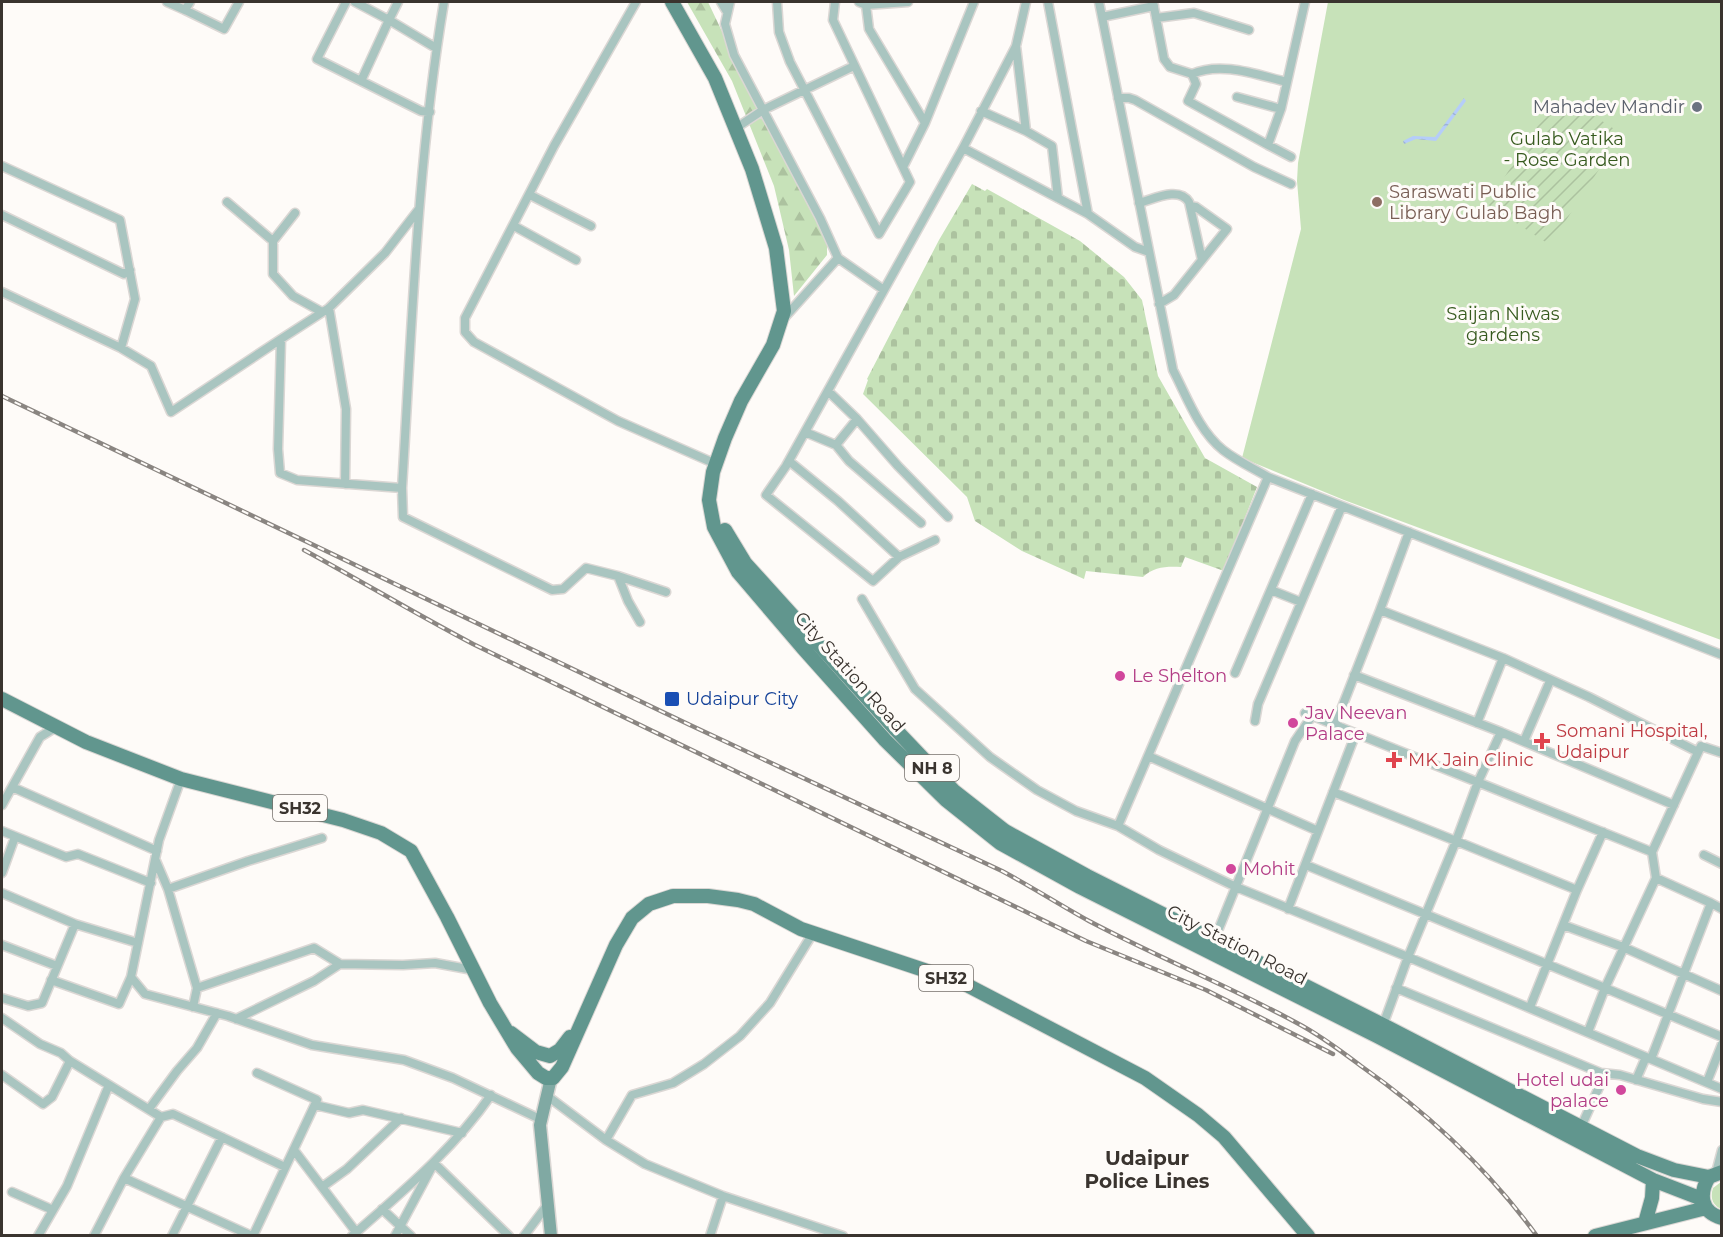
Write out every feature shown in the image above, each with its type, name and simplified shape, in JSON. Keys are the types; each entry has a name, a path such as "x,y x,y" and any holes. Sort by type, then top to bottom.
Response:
{"main road":[{"name":"City Station Road","path":"672,2 715,78 760,166 784,246 789,283 780,345 749,405 722,473 718,500 722,524 745,563 954,791 1005,831 1388,1041 1704,1204 1710,1213 1722,1218"},
{"name":"City Station Road","path":"681,2 723,74 739,126"},
{"name":"City Station Road","path":"785,316 773,345 741,401 716,464 709,500 714,527 738,572 885,740 946,800 1000,843 1080,887 1383,1025 1652,1163 1674,1170 1716,1174"},
{"name":"SH32","path":"4,705 86,742 181,779 343,820 381,833 411,851 504,1028 528,1064 538,1073 551,1078 556,1076 562,1067 625,928 641,910 660,899 688,895 738,900 753,904 813,933 963,983 1145,1078 1198,1115 1224,1137 1308,1236"},
{"path":"551,1078 546,1075 543,1068 544,1062 563,1047 582,1021"},
{"path":"504,1028 536,1052 550,1056"},
{"path":"1595,1236 1638,1228 1704,1204 1703,1188 1716,1174"},
{"path":"1638,1228 1652,1198 1653,1179"}],"street":[{"path":"167,2 224,29 239,2"},
{"path":"185,10 190,2"},
{"path":"346,2 317,59 421,111 430,112"},
{"path":"355,2 436,48"},
{"path":"361,81 398,2"},
{"path":"444,2 436,48 419,209 402,516 552,590 563,590 586,568 666,592"},
{"path":"636,2 554,146 465,318 465,332 474,342 618,421 716,464"},
{"path":"721,2 727,12"},
{"path":"730,2 725,24 734,55 820,218 838,258 884,290"},
{"path":"777,2 779,32 790,62 879,234 910,182 833,20 835,2"},
{"path":"908,2 862,3 869,28 925,123"},
{"path":"903,167 925,123 974,2"},
{"path":"935,540 899,557 873,581 766,495 806,432 963,148 1016,46 1026,2"},
{"path":"1048,2 1088,214"},
{"path":"1099,2 1173,370 1211,439 1223,450 1268,477 1722,654"},
{"path":"1268,145 1281,109 1305,2"},
{"path":"1102,17 1154,4 1166,64 1170,67 1192,74 1203,69 1220,68 1287,82"},
{"path":"1156,18 1194,13 1249,30"},
{"path":"1016,46 1026,131"},
{"path":"739,126 763,110 854,66"},
{"path":"1192,74 1196,84 1188,101 1291,157"},
{"path":"1237,97 1281,109"},
{"path":"1118,98 1135,100 1254,167 1291,183"},
{"path":"981,111 1026,131 1052,146 1058,198"},
{"path":"963,148 1088,214 1135,247 1149,252"},
{"path":"2,166 120,220 135,299 121,348"},
{"path":"1139,203 1174,194 1185,196 1190,206 1202,260"},
{"path":"530,195 591,226"},
{"path":"227,202 273,241"},
{"path":"1159,304 1174,295 1227,229 1196,207 1190,206"},
{"path":"2,292 121,348 151,366 171,412 326,310 385,253 419,209"},
{"path":"295,213 273,241 273,274 293,296 326,310"},
{"path":"2,214 124,274 130,270"},
{"path":"514,226 576,260"},
{"path":"785,316 838,258"},
{"path":"326,310 346,409 345,484"},
{"path":"281,339 279,473 297,480 402,488"},
{"path":"828,391 948,517"},
{"path":"836,445 857,419"},
{"path":"806,432 836,445 849,461 921,523"},
{"path":"789,461 838,501 899,557"},
{"path":"1118,826 1268,477"},
{"path":"1235,673 1312,494"},
{"path":"1255,721 1258,704 1342,506"},
{"path":"1335,725 1409,532"},
{"path":"618,576 628,602 640,622"},
{"path":"1272,590 1301,602"},
{"path":"862,599 915,689 990,757 1037,790 1076,811 1118,826 1159,850 1236,887 1722,1089"},
{"path":"1380,610 1503,658 1589,697 1698,752"},
{"path":"1477,723 1503,658"},
{"path":"1354,675 1524,741 1546,753 1674,805"},
{"path":"1524,741 1550,681"},
{"path":"1212,946 1295,741 1309,714 1652,852"},
{"path":"2,804 40,737 56,727"},
{"path":"1383,1025 1478,782 1501,732"},
{"path":"1288,909 1356,733"},
{"path":"1588,1032 1623,947 1656,878 1652,852 1698,752 1701,746 1722,753"},
{"path":"1148,756 1318,831"},
{"path":"51,981 119,1004 131,977 157,851 181,779"},
{"path":"12,787 157,851"},
{"path":"1333,792 1577,890"},
{"path":"2,831 66,857 78,854 151,883"},
{"path":"1530,1008 1602,832"},
{"path":"2,873 15,837"},
{"path":"168,889 322,838"},
{"path":"1704,855 1722,864"},
{"path":"155,861 168,889 197,988 194,1007"},
{"path":"1306,866 1722,1037"},
{"path":"1656,878 1722,909"},
{"path":"2,893 75,924 138,943"},
{"path":"1636,1080 1667,1015 1711,903"},
{"path":"2,998 28,1006 42,1003 75,924"},
{"path":"1563,925 1623,947 1722,991"},
{"path":"606,1140 632,1095 673,1083 704,1064 740,1036 770,1003 813,933"},
{"path":"2,945 57,966"},
{"path":"197,988 314,948 340,964 392,966 435,963 473,970"},
{"path":"236,1019 314,981 340,964"},
{"path":"131,977 145,994 217,1013 312,1045 404,1060 453,1078 540,1119"},
{"path":"1396,988 1605,1074 1620,1075 1703,1099 1722,1102"},
{"path":"149,1109 197,1048 217,1013"},
{"path":"2,1018 40,1044 62,1053 161,1117"},
{"path":"1707,1083 1722,1044"},
{"path":"2,1075 43,1104 52,1097 70,1060"},
{"path":"124,1178 253,1236 317,1100 257,1073"},
{"path":"1581,1127 1605,1074"},
{"path":"551,1078 540,1119 551,1236"},
{"path":"38,1236 67,1186 110,1085"},
{"path":"294,1150 354,1234 434,1163 462,1133 491,1095"},
{"path":"546,1095 606,1140 645,1164 723,1197 843,1236"},
{"path":"315,1106 349,1113 363,1110 462,1133"},
{"path":"94,1236 124,1178 161,1117 173,1114 285,1167"},
{"path":"322,1187 347,1169 402,1118"},
{"path":"172,1236 222,1137"},
{"path":"1716,1174 1722,1150"},
{"path":"395,1236 434,1163"},
{"path":"434,1163 509,1236"},
{"path":"12,1192 53,1210"},
{"path":"710,1236 723,1197"},
{"path":"524,1236 548,1204"},
{"path":"382,1209 411,1236"}],"green space":[{"path":"687,2 708,2 774,141 827,242 827,255 794,296 789,250 774,186 732,81"},
{"name":"Saijan Niwas gardens","path":"1328,2 1721,2 1721,640 1344,500 1242,458 1301,229 1297,181 1298,163"},
{"name":"Gulab Vatika - Rose Garden","path":"1559,93 1622,134 1550,245 1487,204"},
{"path":"972,184 985,191 987,189 1080,241 1124,277 1142,300 1158,376 1205,458 1257,487 1224,571 1185,557 1181,567 1160,568 1143,577 1086,571 1084,579 1022,551 975,521 967,497 863,394 867,379 939,240"},
{"path":"1721,1182 1721,1209 1712,1200 1712,1195 1713,1188"}],"water":[{"path":"1464,98 1466,101 1436,141 1416,139 1404,144 1403,141 1413,136 1435,137"}],"railway":[{"path":"2,396 690,725 1002,871 1089,921 1297,1023 1386,1084 1433,1123 1477,1165 1537,1236"},
{"path":"304,550 473,644 1086,941 1206,990 1333,1054"}],"place":[{"name":"Mahadev Mandir","path":"1697,107"},
{"name":"Saraswati Public Library Gulab Bagh","path":"1377,202"},
{"name":"Le Shelton","path":"1120,676"},
{"name":"Udaipur City","path":"672,699"},
{"name":"Jav Neevan Palace","path":"1293,723"},
{"name":"Somani Hospital, Udaipur","path":"1542,741"},
{"name":"MK Jain Clinic","path":"1394,760"},
{"name":"Mohit","path":"1231,869"},
{"name":"Hotel udai palace","path":"1621,1090"}],"district":[{"name":"Udaipur Police Lines","path":"1147,1170"}]}
